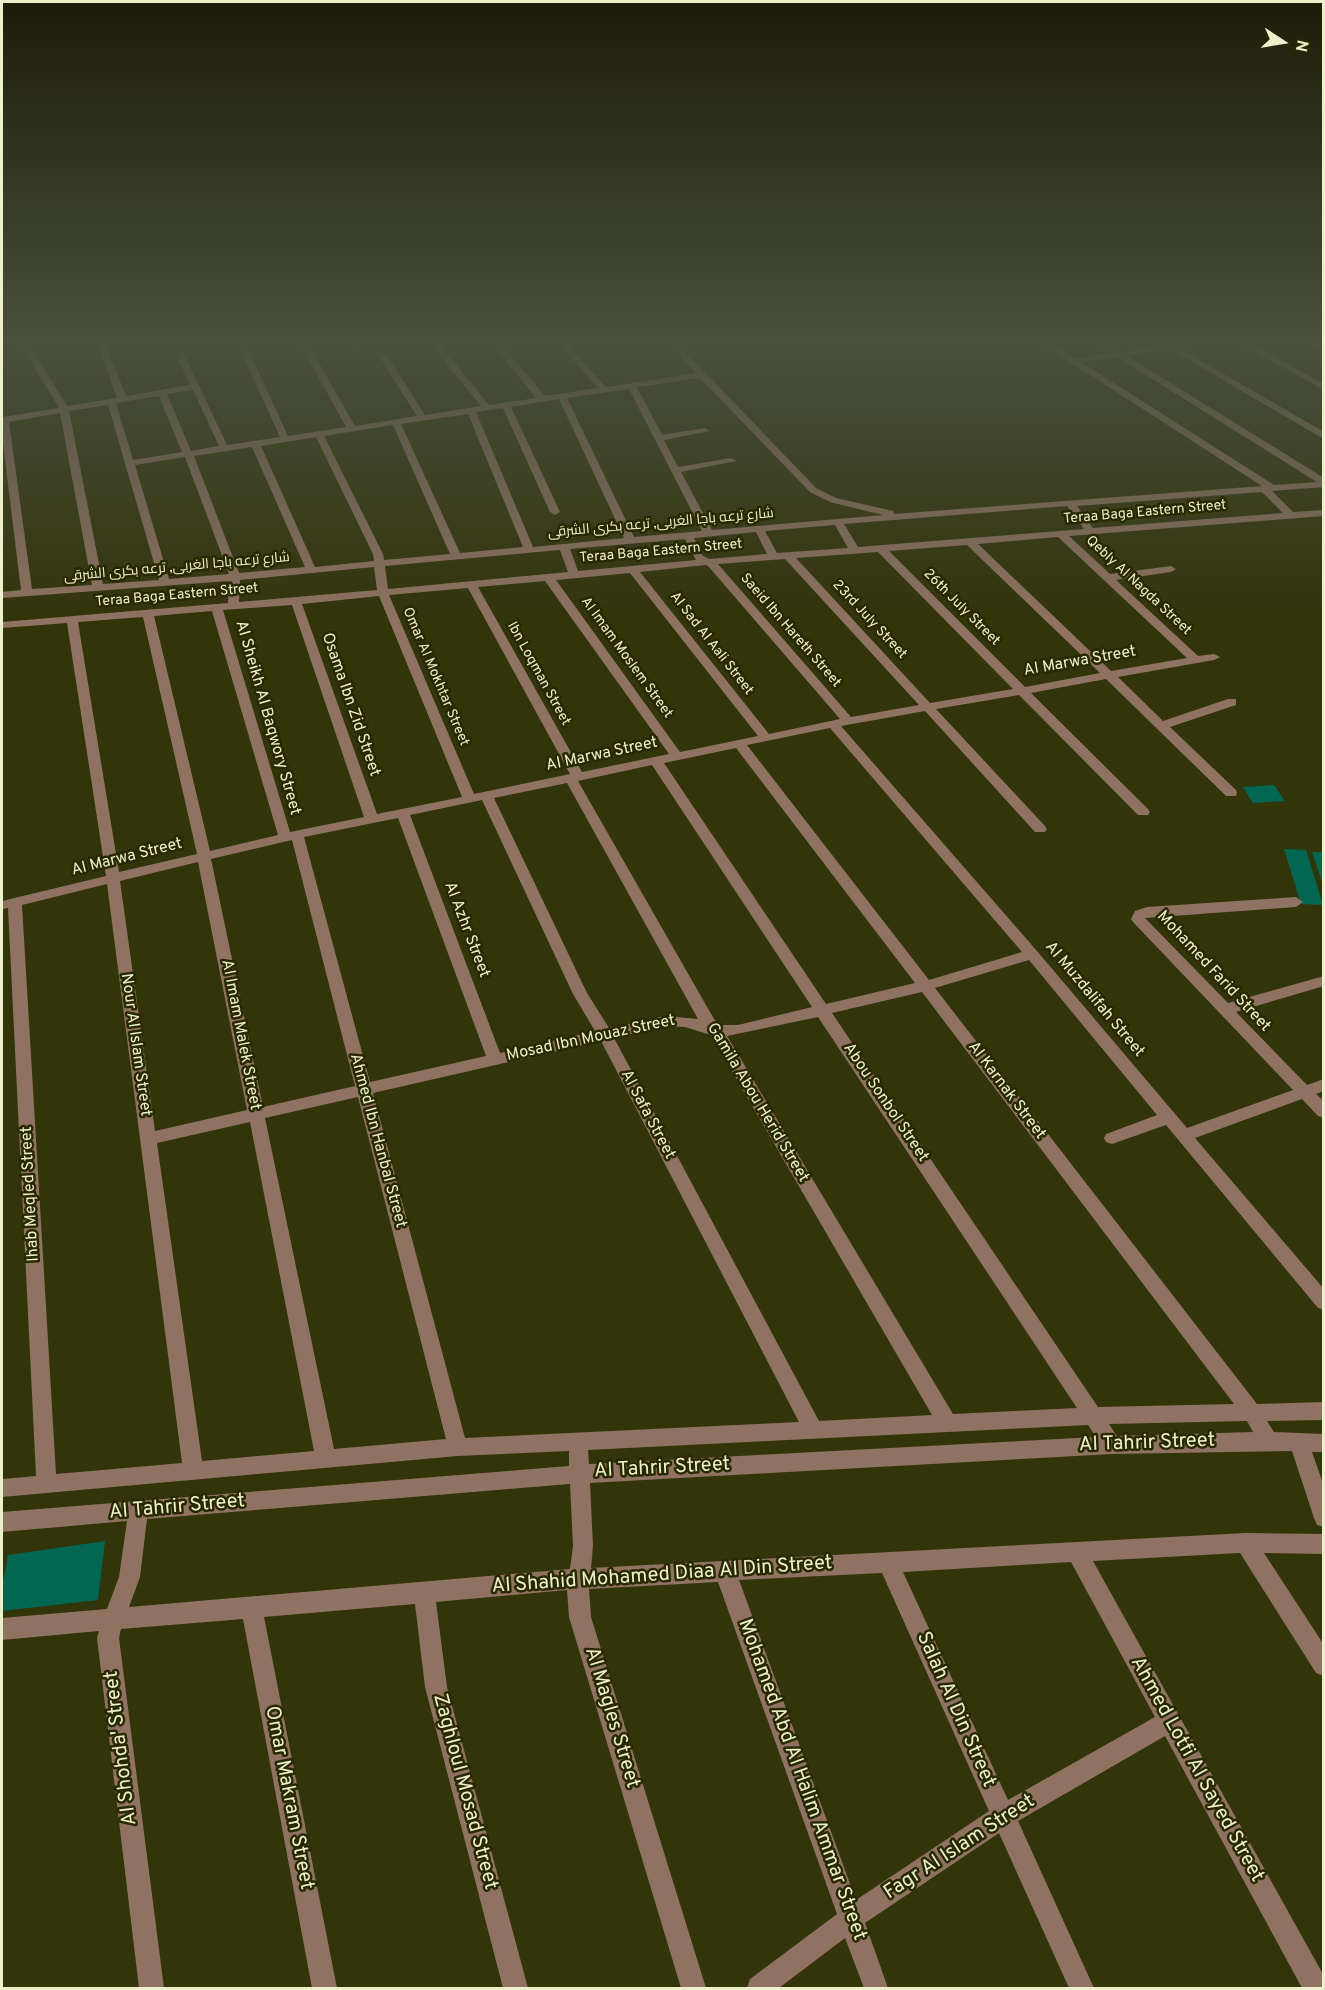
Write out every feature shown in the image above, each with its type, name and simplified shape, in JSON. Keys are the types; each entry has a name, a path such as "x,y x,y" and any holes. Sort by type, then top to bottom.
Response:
{"street":[{"path":"5,435 27,593"},
{"path":"69,435 98,588"},
{"path":"123,435 129,463 165,583"},
{"path":"181,435 235,577 233,606"},
{"path":"218,435 224,448"},
{"path":"283,435 285,439"},
{"path":"129,463 313,435"},
{"name":"Omar Al Mokhtar Street","path":"319,435 378,554 383,593 478,798"},
{"path":"402,435 456,556"},
{"path":"481,435 529,549"},
{"path":"520,435 555,512"},
{"path":"580,435 630,540"},
{"path":"657,435 708,533"},
{"path":"659,438 680,435"},
{"path":"759,435 813,490 833,500 900,516"},
{"path":"1186,435 1268,488 1291,516"},
{"path":"1247,435 1323,483"},
{"path":"255,443 310,570"},
{"path":"675,470 731,461"},
{"name":"شارع ترعه باجا الغربى, ترعه بكرى الشرقى","path":"2,595 235,577 900,516 1323,483"},
{"path":"1070,503 1091,532"},
{"name":"Teraa Baga Eastern Street","path":"2,625 296,601 708,562 1323,513"},
{"path":"838,522 855,551"},
{"path":"759,529 774,557"},
{"name":"Qebly Al Nagda Street","path":"1061,534 1195,660"},
{"name":"Saeid Ibn Hareth Street","path":"688,535 698,557 716,568 840,722"},
{"path":"970,542 1231,793"},
{"path":"564,546 574,575"},
{"name":"26th July Street","path":"880,549 1143,812"},
{"name":"23rd July Street","path":"788,556 928,705"},
{"path":"1108,579 1171,569"},
{"name":"Al Sad Al Aali Street","path":"633,570 766,738"},
{"name":"Al Imam Moslem Street","path":"549,578 677,756"},
{"name":"Ibn Loqman Street","path":"472,585 574,778"},
{"name":"Osama Ibn Zid Street","path":"296,601 372,819"},
{"name":"Al Sheikh Al Baqwory Street","path":"217,608 291,836"},
{"name":"Al Imam Malek Street","path":"148,613 204,856 326,1459"},
{"name":"Nour Al Islam Street","path":"72,619 113,878 193,1471"},
{"name":"Al Marwa Street","path":"8,904 291,836 840,722 1214,657"},
{"path":"1161,726 1232,702"},
{"path":"928,705 1040,829"},
{"name":"Al Muzdalifah Street","path":"840,722 1323,1303"},
{"name":"Al Karnak Street","path":"739,743 1251,1411 1268,1441"},
{"name":"Abou Sonbol Street","path":"656,761 1113,1445"},
{"name":"Gamila Abou Herid Street","path":"574,778 708,1023 716,1031 948,1424"},
{"name":"Al Safa Street","path":"478,798 580,994 605,1035 814,1430"},
{"name":"Al Azhr Street","path":"403,813 495,1060"},
{"name":"Ahmed Ibn Hanbal Street","path":"291,836 364,1090 458,1447"},
{"name":"Mohamed Farid Street","path":"1296,902 1140,914 1138,919 1323,1112"},
{"name":"Ihab Meqled Street","path":"8,904 47,1485"},
{"name":"Mosad Ibn Mouaz Street","path":"147,1139 679,1019 694,1021 716,1031 727,1032 926,986 1032,954"},
{"path":"1224,1010 1323,981"},
{"path":"1185,1135 1323,1085"},
{"path":"1112,1138 1170,1117"},
{"name":"Al Tahrir Street","path":"2,1488 458,1447 578,1440 1095,1416 1323,1411"},
{"name":"Al Magles Street","path":"578,1440 583,1546 577,1598 580,1617 694,1989"},
{"name":"Al Tahrir Street","path":"2,1522 579,1474 1113,1445 1268,1441 1323,1443"},
{"path":"1299,1442 1323,1518"},
{"name":"Al Shohda' Street","path":"138,1512 128,1583 122,1602 111,1619 108,1638 151,1989"},
{"path":"1245,1543 1323,1665"},
{"name":"Al Shahid Mohamed Diaa Al Din Street","path":"2,1629 578,1579 1245,1543 1323,1544"},
{"name":"Ahmed Lotfi Al Sayed Street","path":"1076,1551 1316,1989"},
{"name":"Salah Al Din Street","path":"888,1562 1082,1989"},
{"name":"Mohamed Abd Al Halim Ammar Street","path":"725,1571 876,1989"},
{"name":"Zaghloul Mosad Street","path":"424,1592 430,1656 436,1687 516,1989"},
{"name":"Omar Makram Street","path":"251,1607 325,1989"},
{"name":"Fagr Al Islam Street","path":"759,1989 850,1919 1003,1816 1169,1721"}],"building":[{"path":"1274,785 1285,801 1253,803 1243,787"},
{"path":"1284,849 1306,850 1323,905 1301,904"},
{"path":"1312,852 1324,852 1324,885 1323,885"},
{"path":"105,1541 98,1600 2,1611 2,1587 8,1555"}]}
